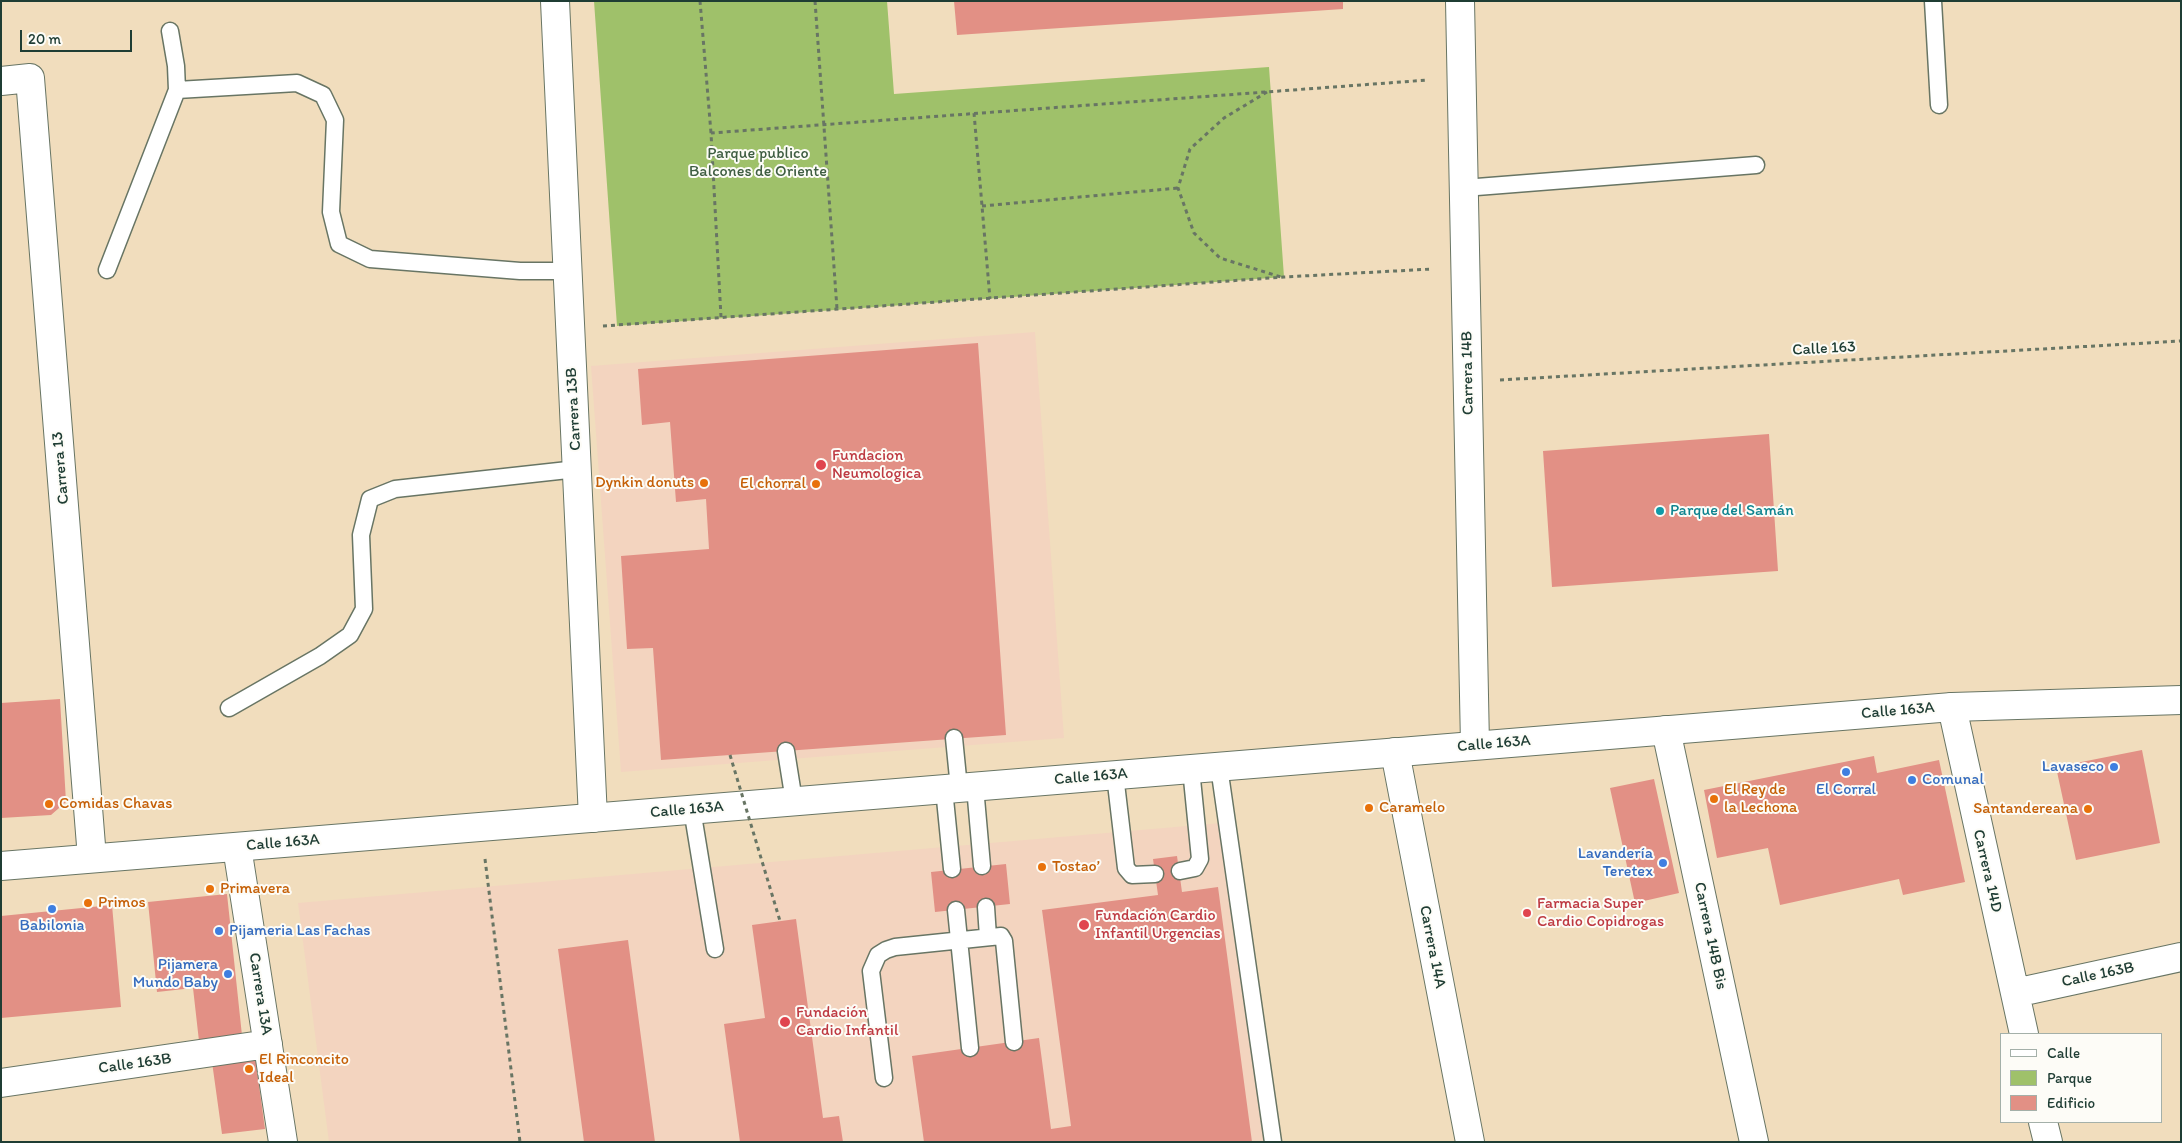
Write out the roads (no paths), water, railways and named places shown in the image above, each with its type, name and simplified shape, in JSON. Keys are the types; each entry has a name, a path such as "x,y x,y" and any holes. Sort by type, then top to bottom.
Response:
{"street":[{"name":"Carrera 13B","path":"555,1 594,818"},
{"name":"Carrera 14B","path":"1460,1 1475,746"},
{"name":"Carrera 13","path":"1,81 30,78 92,858"},
{"name":"Calle 163A","path":"1,866 1952,707 2181,700"},
{"name":"Carrera 14D","path":"1952,707 2024,1033"},
{"name":"Carrera 14B Bis","path":"1666,730 1754,1142"},
{"name":"Carrera 14A","path":"1395,752 1470,1142"},
{"name":"Carrera 13A","path":"237,847 283,1142"},
{"name":"Calle 163B","path":"2015,993 2181,957"},
{"name":"Calle 163B","path":"1,1083 268,1044"},
{"path":"2043,1123 2048,1142"}],"lane":[{"path":"1933,1 1939,105"},
{"path":"107,270 177,90 170,31"},
{"path":"177,90 297,83 323,94 335,120 331,212 339,244 370,259 520,271 568,272"},
{"path":"1464,188 1756,165"},
{"path":"229,708 320,656 350,634 364,609 361,535 370,499 395,489 577,469"},
{"path":"952,869 959,788 954,738"},
{"path":"786,751 794,801"},
{"path":"1219,766 1273,1142"},
{"path":"1180,871 1195,868 1200,859 1191,769"},
{"path":"1115,775 1126,868 1132,875 1155,874"},
{"path":"959,788 982,866"},
{"path":"692,809 715,949"},
{"path":"986,907 988,937"},
{"path":"956,910 970,1048"},
{"path":"884,1078 871,970 878,955 895,947 1000,936 1004,941 1014,1042"}],"place":[{"name":"Fundacion Neumologica","path":"821,465"},
{"name":"Dynkin donuts","path":"704,483"},
{"name":"El chorral","path":"816,484"},
{"name":"Parque del Samán","path":"1660,511"},
{"name":"Lavaseco","path":"2114,767"},
{"name":"El Corral","path":"1846,772"},
{"name":"Comunal","path":"1912,780"},
{"name":"El Rey de la Lechona","path":"1714,799"},
{"name":"Comidas Chavas","path":"49,804"},
{"name":"Caramelo","path":"1369,808"},
{"name":"Santandereana","path":"2088,809"},
{"name":"Lavandería Teretex","path":"1663,863"},
{"name":"Tostao’","path":"1042,867"},
{"name":"Primavera","path":"210,889"},
{"name":"Primos","path":"88,903"},
{"name":"Babilonia","path":"52,909"},
{"name":"Farmacia Super Cardio Copidrogas","path":"1527,913"},
{"name":"Fundación Cardio Infantil Urgencias","path":"1084,925"},
{"name":"Pijameria Las Fachas","path":"219,931"},
{"name":"Pijamera Mundo Baby","path":"228,974"},
{"name":"Fundación Cardio Infantil","path":"785,1022"},
{"name":"El Rinconcito Ideal","path":"249,1069"}],"park label":[{"name":"Parque publico Balcones de Oriente","path":"758,163"}]}
